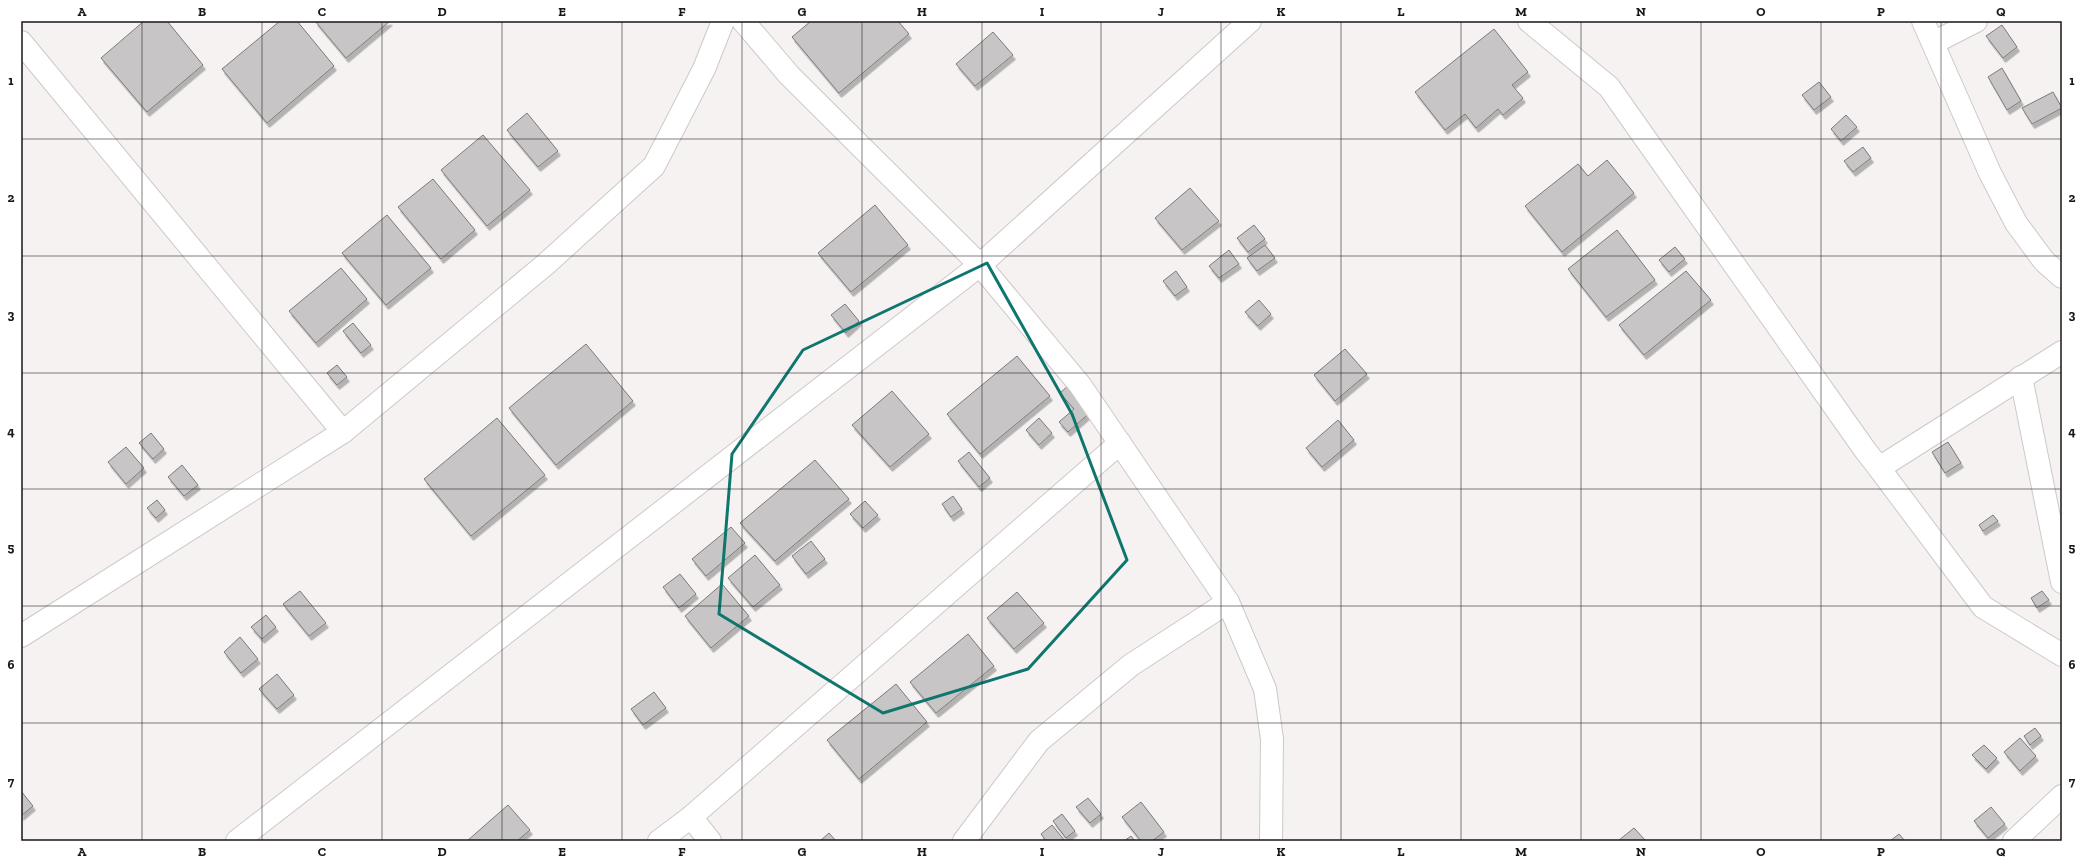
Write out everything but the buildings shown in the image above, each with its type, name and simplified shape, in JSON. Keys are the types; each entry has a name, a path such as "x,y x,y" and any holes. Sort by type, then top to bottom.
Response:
{"street":[{"path":"21,636 343,432 546,264 654,166 704,69 723,21"},
{"path":"742,21 789,75 980,265 1080,385 1228,602 1266,689 1272,739 1271,841"},
{"path":"238,841 980,265 1250,21"},
{"path":"1529,21 1609,87 1865,450 1983,607 2062,655"},
{"path":"1922,21 1934,43 1990,173 2016,224 2044,261 2062,277"},
{"path":"1934,43 1976,21"},
{"path":"21,42 343,432"},
{"path":"1880,468 2020,377 2062,352"},
{"path":"2020,377 2062,582"},
{"path":"660,841 692,817 1120,443"},
{"path":"964,841 1039,741 1131,665 1228,602"},
{"path":"2014,841 2062,796"},
{"path":"692,817 710,841"}],"highlighted area":[{"path":"987,263 1072,414 1127,560 1028,669 883,713 719,614 732,454 803,350"}]}
